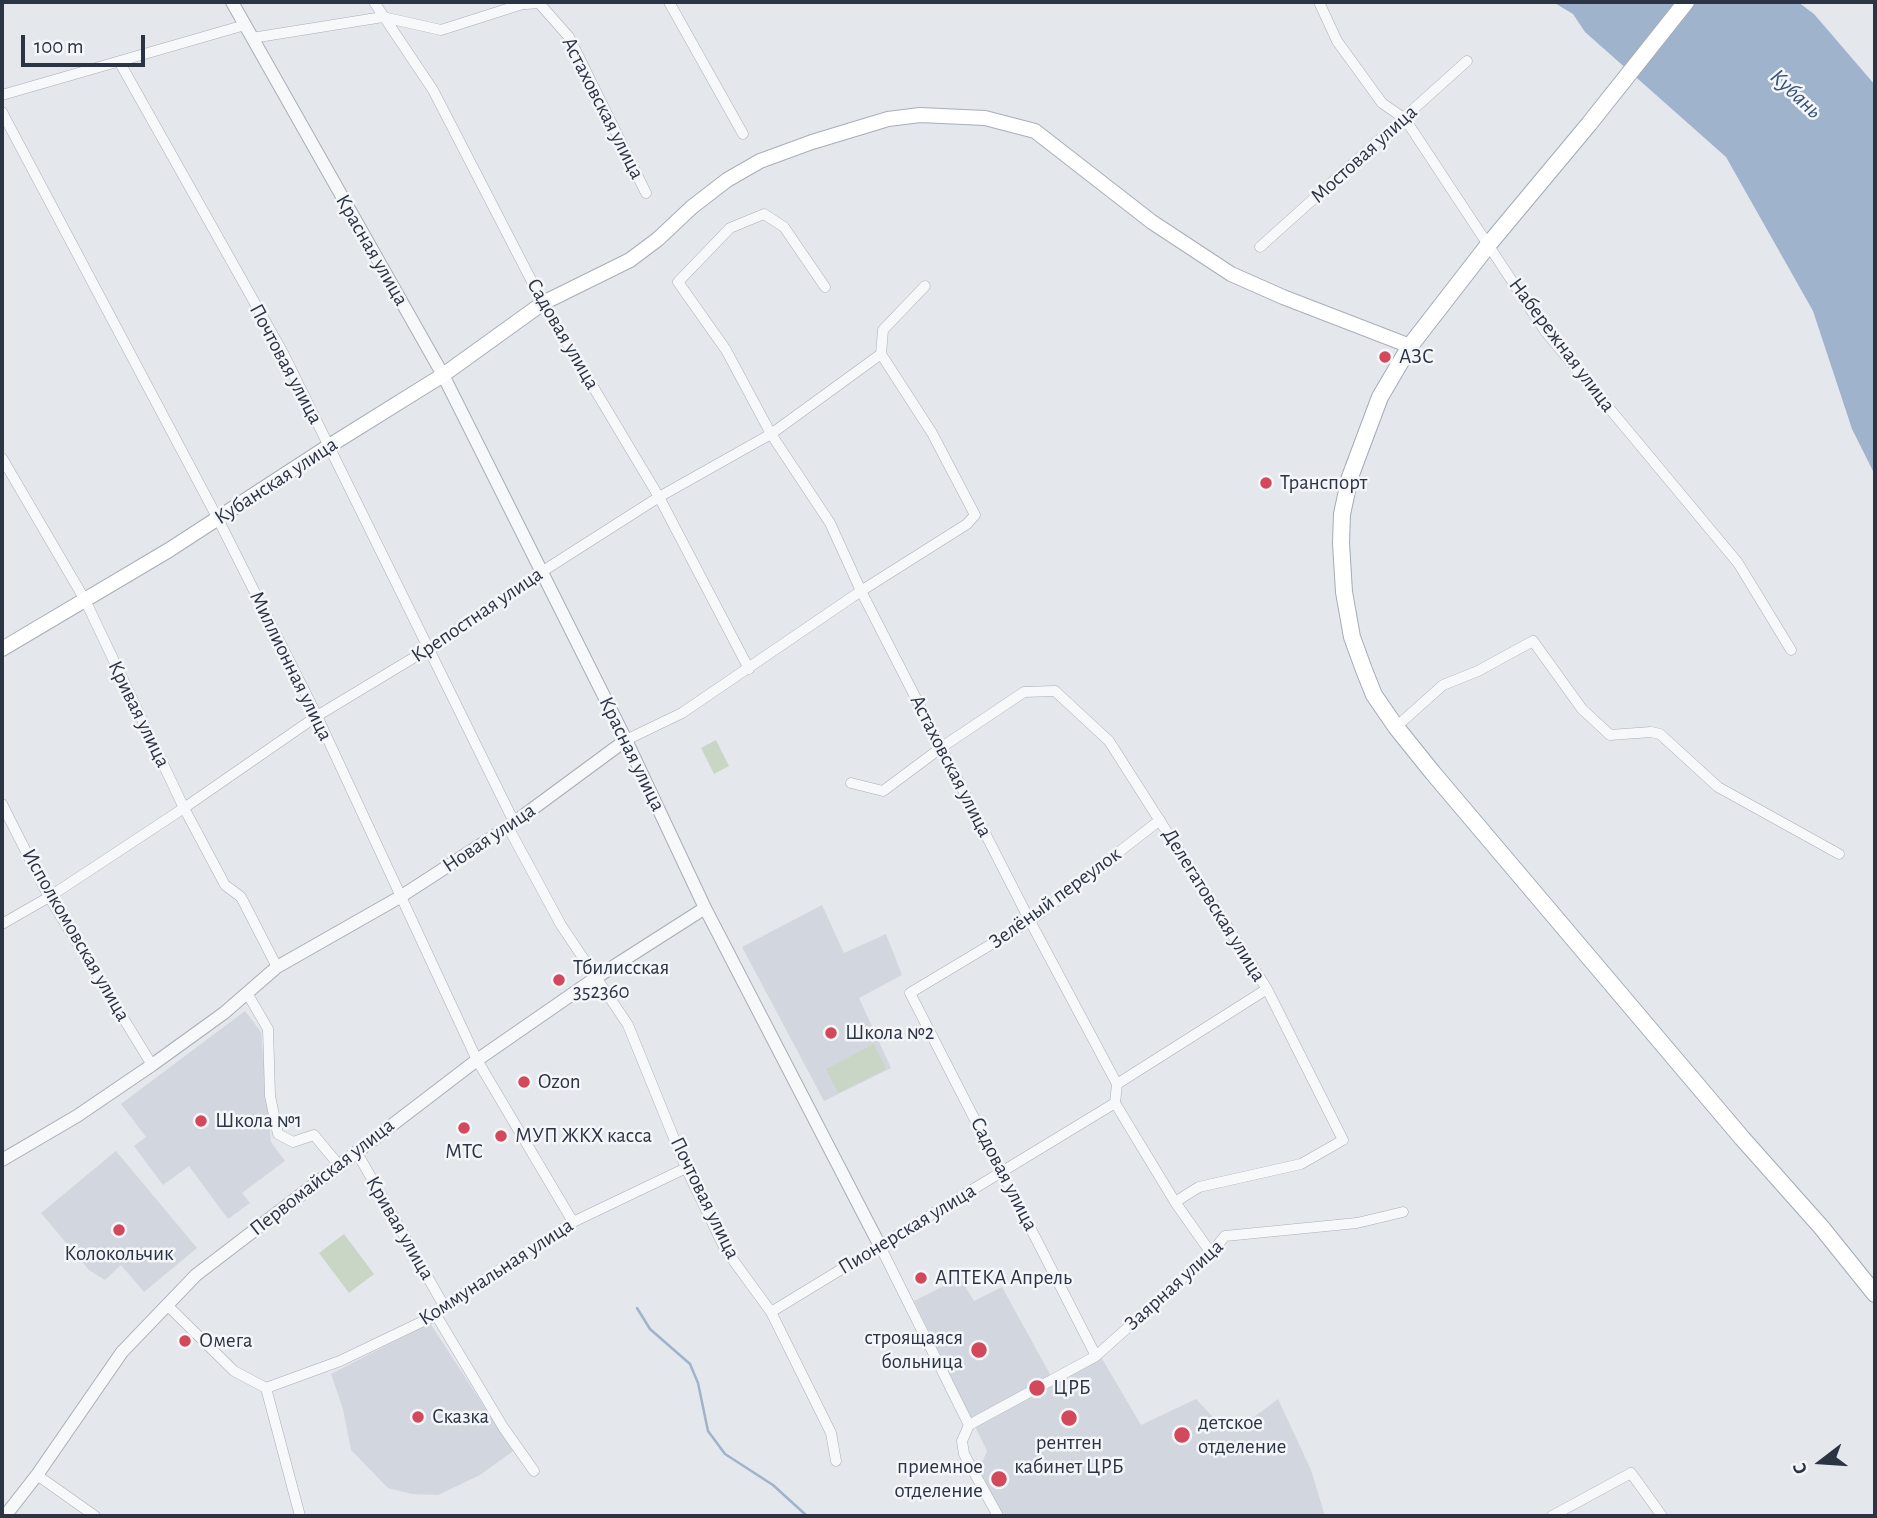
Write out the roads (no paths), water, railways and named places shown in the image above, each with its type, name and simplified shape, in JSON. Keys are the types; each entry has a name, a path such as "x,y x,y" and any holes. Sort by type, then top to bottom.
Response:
{"main road":[{"path":"1686,2 1489,244 1410,346 1380,397 1350,477 1342,514 1340,543 1344,592 1352,637 1374,695 1396,727 1742,1138 1822,1228 1875,1294"},
{"name":"Кубанская улица","path":"2,649 218,519 443,375 543,303 630,260 727,180 760,161 812,142 888,120 920,115 985,118 1035,131 1152,222 1231,274 1283,298 1410,346"}],"street":[{"name":"Красная улица","path":"232,2 443,375 543,571 705,908 880,1246 969,1425"},
{"name":"Садовая улица","path":"374,2 433,90 543,303 659,497 749,669"},
{"path":"669,2 743,134"},
{"name":"Набережная улица","path":"1319,2 1337,41 1382,103 1405,119 1545,331 1738,563 1791,650"},
{"path":"252,38 383,17 441,30 528,3"},
{"name":"Астаховская улица","path":"528,3 539,3 569,37 646,193"},
{"path":"2,95 245,25"},
{"name":"Мостовая улица","path":"1260,247 1467,61"},
{"name":"Почтовая улица","path":"120,63 276,341 561,925 628,1025 686,1168 725,1249 771,1312 831,1433 836,1461"},
{"name":"Миллионная улица","path":"2,112 218,519 317,716 477,1060 573,1222"},
{"name":"Астаховская улица","path":"825,287 783,228 764,214 730,228 678,282 726,350 771,434 830,523 861,591 1030,921 1117,1083"},
{"path":"881,354 883,330 925,286"},
{"name":"Крепостная улица","path":"2,924 49,897 317,716 428,649 659,497 771,434 881,354"},
{"name":"Новая улица","path":"2,1160 77,1116 152,1065 277,967 400,897 511,825 626,740 682,713 861,591 967,524 975,515 932,433 881,354"},
{"name":"Кривая улица","path":"2,458 85,600 184,808 225,885 241,897 277,967"},
{"path":"1396,727 1443,685 1478,671 1533,641 1582,709 1611,735 1651,732 1660,734 1718,787 1839,854"},
{"name":"Делегатовская улица","path":"942,747 1024,692 1055,691 1109,741 1267,989 1343,1140 1301,1164 1199,1187 1175,1202"},
{"path":"851,783 883,792 942,747"},
{"name":"Исполкомовская улица","path":"2,804 49,897 152,1065"},
{"name":"Зелёный переулок","path":"910,993 1030,921 1160,820"},
{"name":"Первомайская улица","path":"5,1516 37,1475 122,1352 196,1275 477,1060 597,976 705,908"},
{"path":"1210,1253 1175,1202 1115,1103 1117,1083 1267,989"},
{"name":"Кривая улица","path":"247,993 268,1028 270,1096 278,1135 293,1142 314,1135 338,1164"},
{"name":"Садовая улица","path":"910,993 1096,1356"},
{"name":"Пионерская улица","path":"771,1312 1115,1103"},
{"name":"Кривая улица","path":"356,1151 444,1306"},
{"name":"Коммунальная улица","path":"266,1388 340,1361 436,1315 444,1306 573,1222 686,1168"},
{"name":"Заярная улица","path":"969,1425 1096,1356 1225,1237 1357,1223 1403,1212"},
{"path":"167,1305 234,1371 266,1388 299,1516"},
{"path":"436,1315 503,1427 534,1471"},
{"path":"969,1425 962,1441 964,1454 998,1516"},
{"path":"1552,1516 1631,1473 1662,1516"},
{"path":"37,1475 95,1516"}],"water":[{"name":"Кубань","path":"1553,2 1798,2 1814,14 1875,85 1875,475 1852,429 1813,311 1726,157 1585,32 1573,14"}],"waterway":[{"path":"637,1308 650,1329 690,1364 698,1383 708,1431 725,1454 773,1485 807,1516"}],"place":[{"name":"АЗС","path":"1385,357"},
{"name":"Транспорт","path":"1266,483"},
{"name":"Тбилисская 352360","path":"559,980"},
{"name":"Школа №2","path":"831,1033"},
{"name":"Ozon","path":"524,1082"},
{"name":"Школа №1","path":"201,1121"},
{"name":"МТС","path":"464,1128"},
{"name":"МУП ЖКХ касса","path":"501,1136"},
{"name":"Колокольчик","path":"119,1230"},
{"name":"АПТЕКА Апрель","path":"921,1278"},
{"name":"Омега","path":"185,1341"},
{"name":"строящаяся больница","path":"979,1350"},
{"name":"ЦРБ","path":"1037,1388"},
{"name":"Сказка","path":"418,1417"},
{"name":"рентген кабинет ЦРБ","path":"1069,1418"},
{"name":"детское отделение","path":"1182,1435"},
{"name":"приемное отделение","path":"999,1479"}]}
